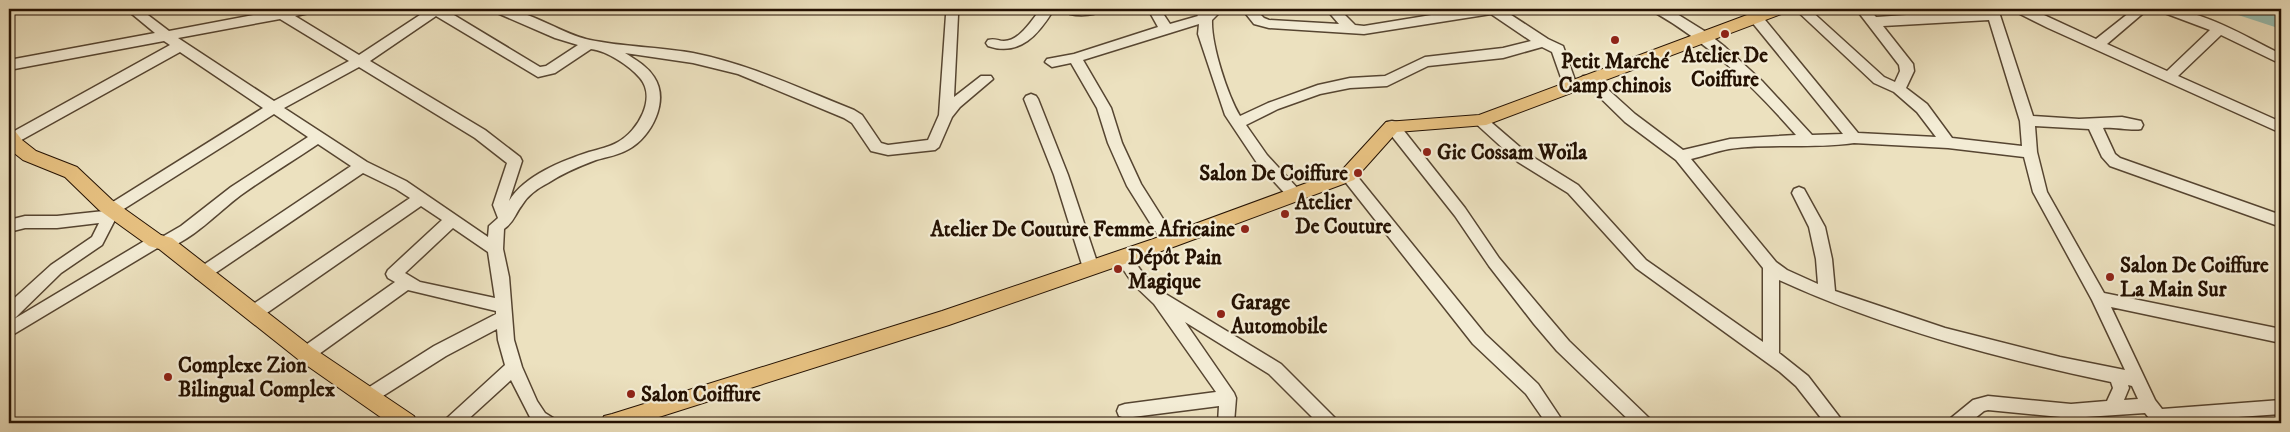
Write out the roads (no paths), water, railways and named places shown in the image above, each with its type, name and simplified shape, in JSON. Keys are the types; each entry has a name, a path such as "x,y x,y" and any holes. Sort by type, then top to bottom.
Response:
{"main road":[{"path":"613,423 942,319 1169,241 1348,176 1392,126 1480,121 1778,9"},
{"path":"10,138 17,148 35,159 66,169 73,174 90,192 255,312 306,354 406,423"}],"street":[{"path":"132,9 180,46 275,107 319,138 362,166 401,185 451,221 495,249"},
{"path":"9,65 167,35 278,11 309,9"},
{"path":"9,226 25,222 57,222 108,216 113,209 275,107 361,60 437,9 538,72 550,70 595,44"},
{"path":"500,9 560,36 595,44 713,62 761,76 849,114 857,119 876,147 881,149 930,146 934,142 946,114 955,104 986,79"},
{"path":"946,114 952,15 956,9"},
{"path":"993,43 1005,47 1016,44 1048,9"},
{"path":"1075,11 1097,9"},
{"path":"1154,9 1166,29"},
{"path":"1052,62 1075,58 1166,29 1217,9"},
{"path":"1248,9 1259,21 1269,24 1351,30 1376,29 1493,9 1543,42 1558,49 1570,86"},
{"path":"1332,9 1351,30"},
{"path":"1659,9 1704,37 1750,78 1808,140"},
{"path":"1801,9 1880,80 1899,89 1922,108 1948,143"},
{"path":"1862,9 1906,64 1907,71 1899,89"},
{"path":"2021,9 2098,46 2281,128"},
{"path":"2098,46 2142,9"},
{"path":"2167,9 2219,29 2281,60"},
{"path":"278,11 480,134 512,157 515,161 514,168 500,205 506,220"},
{"path":"1873,22 1992,12 2027,120 2030,152 2037,185 2043,200 2099,298 2137,380 2156,415"},
{"path":"1202,14 1205,34 1219,81 1236,123 1262,159 1295,195"},
{"path":"1756,18 1854,138"},
{"path":"2169,77 2219,29"},
{"path":"1236,123 1273,106 1318,90 1350,83 1387,81 1425,62 1503,53 1543,42"},
{"path":"548,423 540,418 530,405 514,367 503,312 501,277 495,249 497,226 506,220 517,200 531,187 577,161 620,148 633,138 646,122 654,93 652,82 646,75 595,44"},
{"path":"10,138 180,46"},
{"path":"1075,58 1104,108 1114,144 1134,186 1169,241"},
{"path":"1588,79 1630,118 1681,156 1771,266 1792,280 1827,295 1945,335 2137,380"},
{"path":"1031,98 1061,175 1091,268"},
{"path":"2027,120 2094,124 2122,122 2136,125"},
{"path":"1480,121 1524,158 1573,189 1629,253 1641,264 1771,356 1802,381 1835,423"},
{"path":"2094,124 2109,157 2115,162 2281,221"},
{"path":"1392,126 1460,212 1494,262 1540,319 1563,346 1643,423"},
{"path":"9,330 160,242 186,230 236,191 319,138"},
{"path":"1681,156 1730,144 1808,140 1832,141 1854,138 1948,143 2030,152"},
{"path":"202,274 362,166"},
{"path":"1348,176 1479,339 1532,389 1556,423"},
{"path":"1799,193 1816,227 1824,259 1827,295"},
{"path":"255,312 420,199"},
{"path":"9,314 56,269 96,241 113,209"},
{"path":"451,221 394,274 416,287 503,312"},
{"path":"1123,257 1140,280 1158,298 1198,352 1228,398 1226,423"},
{"path":"1771,266 1771,356"},
{"path":"306,354 407,282"},
{"path":"1158,298 1275,369 1328,423"},
{"path":"2099,298 2281,336"},
{"path":"369,396 503,312"},
{"path":"453,423 514,367"},
{"path":"2112,408 2121,388 2117,376"},
{"path":"1125,411 1228,398"},
{"path":"1957,423 1979,405 1988,403 2071,411 2112,408 2156,415 2281,407"}],"waterway":[{"path":"2238,9 2281,24"}],"place":[{"name":"Atelier De Coiffure","path":"1725,34"},
{"name":"Petit Marché Camp chinois","path":"1615,40"},
{"name":"Gic Cossam Woïla","path":"1427,152"},
{"name":"Salon De Coiffure","path":"1358,173"},
{"name":"Atelier De Couture","path":"1285,214"},
{"name":"Atelier De Couture Femme Africaine","path":"1245,229"},
{"name":"Dépôt Pain Magique","path":"1118,269"},
{"name":"Salon De Coiffure La Main Sur","path":"2110,277"},
{"name":"Garage Automobile","path":"1221,314"},
{"name":"Complexe Zion Bilingual Complex","path":"168,377"},
{"name":"Salon Coiffure","path":"631,394"}]}
